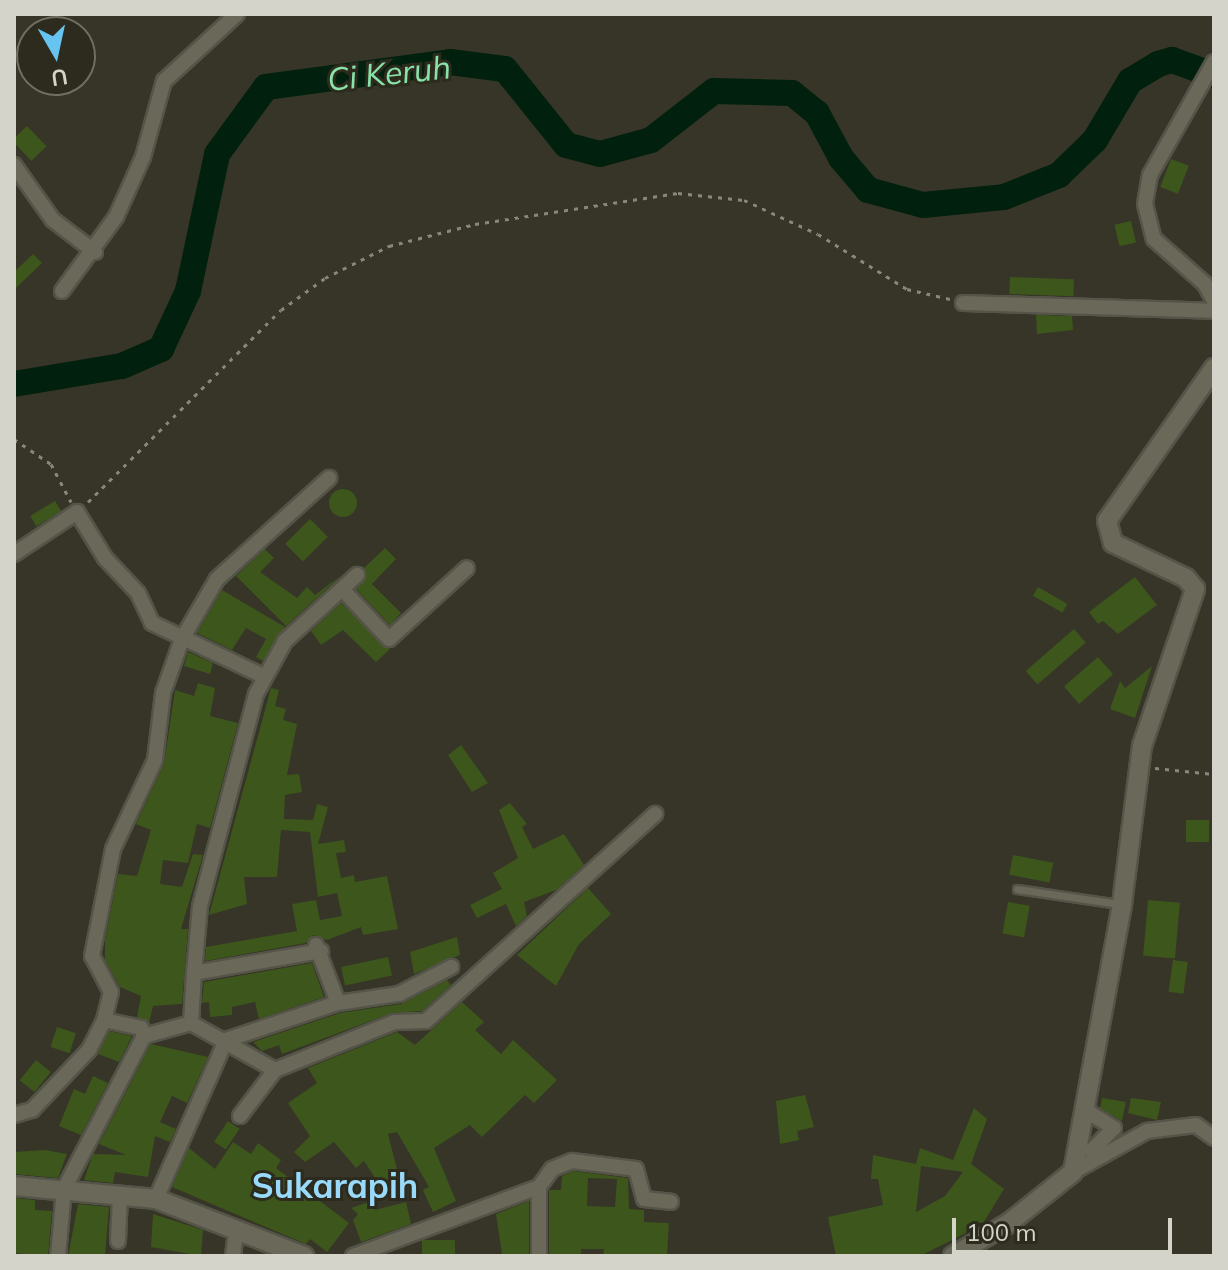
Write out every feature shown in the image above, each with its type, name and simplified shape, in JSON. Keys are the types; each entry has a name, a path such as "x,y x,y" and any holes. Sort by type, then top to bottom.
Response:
{"street":[{"path":"62,291 95,252 143,157 164,81 237,14"},
{"path":"1214,62 1150,175 1146,223 1154,239 1205,284 1214,301"},
{"path":"14,165 53,220 95,252"},
{"path":"963,303 1214,311"},
{"path":"1073,1172 1074,1147 1085,1110 1122,904 1139,767 1155,701 1195,589 1186,578 1113,543 1107,521 1214,368"},
{"path":"14,1115 42,1100 89,1050 104,1020 111,992 92,956 110,864 155,760 163,693 182,639 217,579 329,478"},
{"path":"14,554 77,512 105,558 138,593 152,623 263,676"},
{"path":"343,590 389,639 467,568"},
{"path":"191,1023 200,906 225,794 263,676 285,641 357,575"},
{"path":"240,1116 275,1070 395,1022 426,1021 655,814"},
{"path":"194,973 318,948 338,1003"},
{"path":"156,1199 226,1040 338,1003 399,994 451,967"},
{"path":"104,1020 141,1028 144,1036"},
{"path":"58,1256 64,1189 144,1036 191,1023 275,1070"},
{"path":"1074,1147 1083,1157 1114,1129 1085,1110"},
{"path":"953,1256 1009,1223 1073,1172 1147,1131 1196,1125 1214,1138"},
{"path":"353,1256 539,1187 552,1169 572,1161 636,1169 644,1199 671,1202"},
{"path":"14,1186 156,1199 304,1256"},
{"path":"539,1187 539,1256"},
{"path":"118,1241 120,1195"},
{"path":"233,1256 236,1230"}],"lane":[{"path":"1017,889 1122,904"}],"path":[{"path":"14,439 51,464 77,512 281,310 325,278 389,246 475,224 678,193 744,200 818,234 907,289 963,303"},
{"path":"1139,767 1214,774"}],"building":[{"path":"27,126 46,146 31,161 14,143 14,139"},
{"path":"1171,159 1189,166 1178,194 1160,187"},
{"path":"1131,221 1136,242 1119,246 1114,225"},
{"path":"33,254 42,263 14,290 14,272"},
{"path":"1010,277 1074,279 1073,296 1009,294"},
{"path":"1036,315 1072,316 1073,330 1037,334"},
{"path":"343,489 353,493 357,503 353,513 343,517 333,513 329,503 333,493"},
{"path":"55,501 61,511 36,526 30,516"},
{"path":"310,519 328,537 303,561 285,544"},
{"path":"385,548 396,559 372,584 401,613 390,625 356,589 366,579 364,568"},
{"path":"265,549 274,558 260,572 297,598 307,587 315,595 343,574 286,626 236,576"},
{"path":"1135,577 1157,605 1118,634 1103,621 1098,624 1089,612"},
{"path":"1038,587 1067,604 1062,613 1033,596"},
{"path":"222,590 285,627 263,661 256,657 266,639 246,628 232,650 197,633"},
{"path":"341,603 390,649 376,662 343,630 321,645 311,631"},
{"path":"1074,629 1086,643 1038,685 1026,671"},
{"path":"188,652 213,663 210,674 184,666"},
{"path":"1098,657 1113,674 1079,704 1064,687"},
{"path":"1152,666 1135,718 1110,709 1120,681 1125,688"},
{"path":"198,683 215,688 210,716 238,723 210,828 197,824 188,863 163,860 160,884 182,887 193,854 203,855 181,929 188,929 182,1004 153,1006 149,1023 137,1017 141,996 120,987 105,960 105,940 118,874 137,876 151,830 136,824 164,764 175,690 194,696"},
{"path":"271,688 279,690 275,706 286,709 283,720 297,724 287,775 299,774 302,792 285,795 284,819 313,820 317,804 328,807 318,844 344,840 346,852 336,853 341,878 354,875 355,882 387,876 398,929 363,935 361,927 327,940 313,935 306,943 205,961 206,947 297,931 292,904 316,900 320,920 342,916 337,893 318,897 310,832 281,830 277,877 244,877 247,904 209,915"},
{"path":"461,745 488,783 472,792 448,755"},
{"path":"510,803 527,824 522,827 533,849 564,834 584,865 556,890 524,902 527,916 516,926 506,904 477,918 470,905 502,889 493,873 518,858 499,810"},
{"path":"1186,820 1209,820 1209,842 1186,842"},
{"path":"1013,855 1053,863 1049,882 1009,875"},
{"path":"588,888 611,914 579,944 556,986 517,955"},
{"path":"1148,900 1180,903 1175,959 1143,956"},
{"path":"1008,902 1030,906 1024,937 1002,934"},
{"path":"457,937 460,955 414,974 410,952"},
{"path":"388,957 392,976 345,986 341,967"},
{"path":"1173,960 1188,962 1183,994 1169,992"},
{"path":"312,963 324,997 259,1019 255,1002 232,1007 232,1015 210,1017 209,1002 202,1003 204,982"},
{"path":"447,980 451,985 422,1011 392,1013 282,1054 279,1045 262,1051 253,1042 340,1013 401,1004"},
{"path":"462,1002 484,1022 475,1030 501,1054 513,1040 557,1080 534,1103 525,1095 482,1137 470,1125 434,1148 456,1201 433,1212 423,1190 429,1187 397,1132 388,1134 398,1173 380,1185 364,1161 356,1168 334,1142 305,1162 294,1152 310,1136 288,1103 317,1083 308,1068 397,1032 415,1045"},
{"path":"57,1027 76,1033 70,1053 51,1047"},
{"path":"109,1031 132,1036 119,1062 98,1054"},
{"path":"151,1044 208,1057 187,1103 172,1096 160,1122 176,1129 170,1142 155,1136 148,1177 115,1172 113,1183 84,1180 93,1154 126,1155 99,1144"},
{"path":"36,1060 51,1072 34,1092 20,1080"},
{"path":"93,1076 108,1083 81,1135 59,1126 74,1089 85,1094"},
{"path":"805,1095 814,1127 797,1131 799,1140 780,1144 776,1101"},
{"path":"1102,1098 1126,1102 1122,1121 1100,1108"},
{"path":"1131,1098 1161,1102 1157,1120 1128,1113"},
{"path":"974,1108 987,1119 971,1164 1004,1189 982,1225 920,1256 836,1256 828,1217 883,1205 878,1179 871,1179 873,1155 916,1164 920,1148 953,1160","holes":["921,1166 963,1172 945,1196 916,1212"]},
{"path":"228,1121 240,1129 226,1150 214,1142"},
{"path":"233,1142 251,1154 258,1143 281,1160 276,1168 349,1223 327,1252 310,1239 306,1244 172,1187 189,1148 215,1169"},
{"path":"45,1150 67,1154 58,1178 14,1174 14,1152"},
{"path":"573,1171 628,1178 629,1209 644,1210 644,1222 669,1223 667,1256 603,1256 604,1249 581,1249 581,1256 549,1256 549,1190 561,1190 562,1176","holes":["588,1178 617,1179 615,1207 587,1206"]},
{"path":"14,1198 35,1200 35,1210 52,1211 48,1256 14,1253"},
{"path":"372,1201 375,1210 406,1202 411,1224 361,1242 353,1220 358,1214 351,1208"},
{"path":"529,1201 529,1255 502,1254 496,1214"},
{"path":"78,1204 109,1207 105,1256 68,1256"},
{"path":"153,1214 203,1230 201,1256 151,1247"},
{"path":"422,1240 455,1240 455,1256 422,1256"}],"waterway":[{"name":"Ci Keruh","path":"14,384 122,366 161,349 188,291 217,154 266,87 450,62 505,69 566,145 600,154 651,140 714,91 792,93 817,113 841,158 868,190 923,205 1004,197 1059,175 1095,140 1130,81 1158,64 1172,60 1214,75"}],"district":[{"name":"Sukarapih","path":"335,1186"}]}
